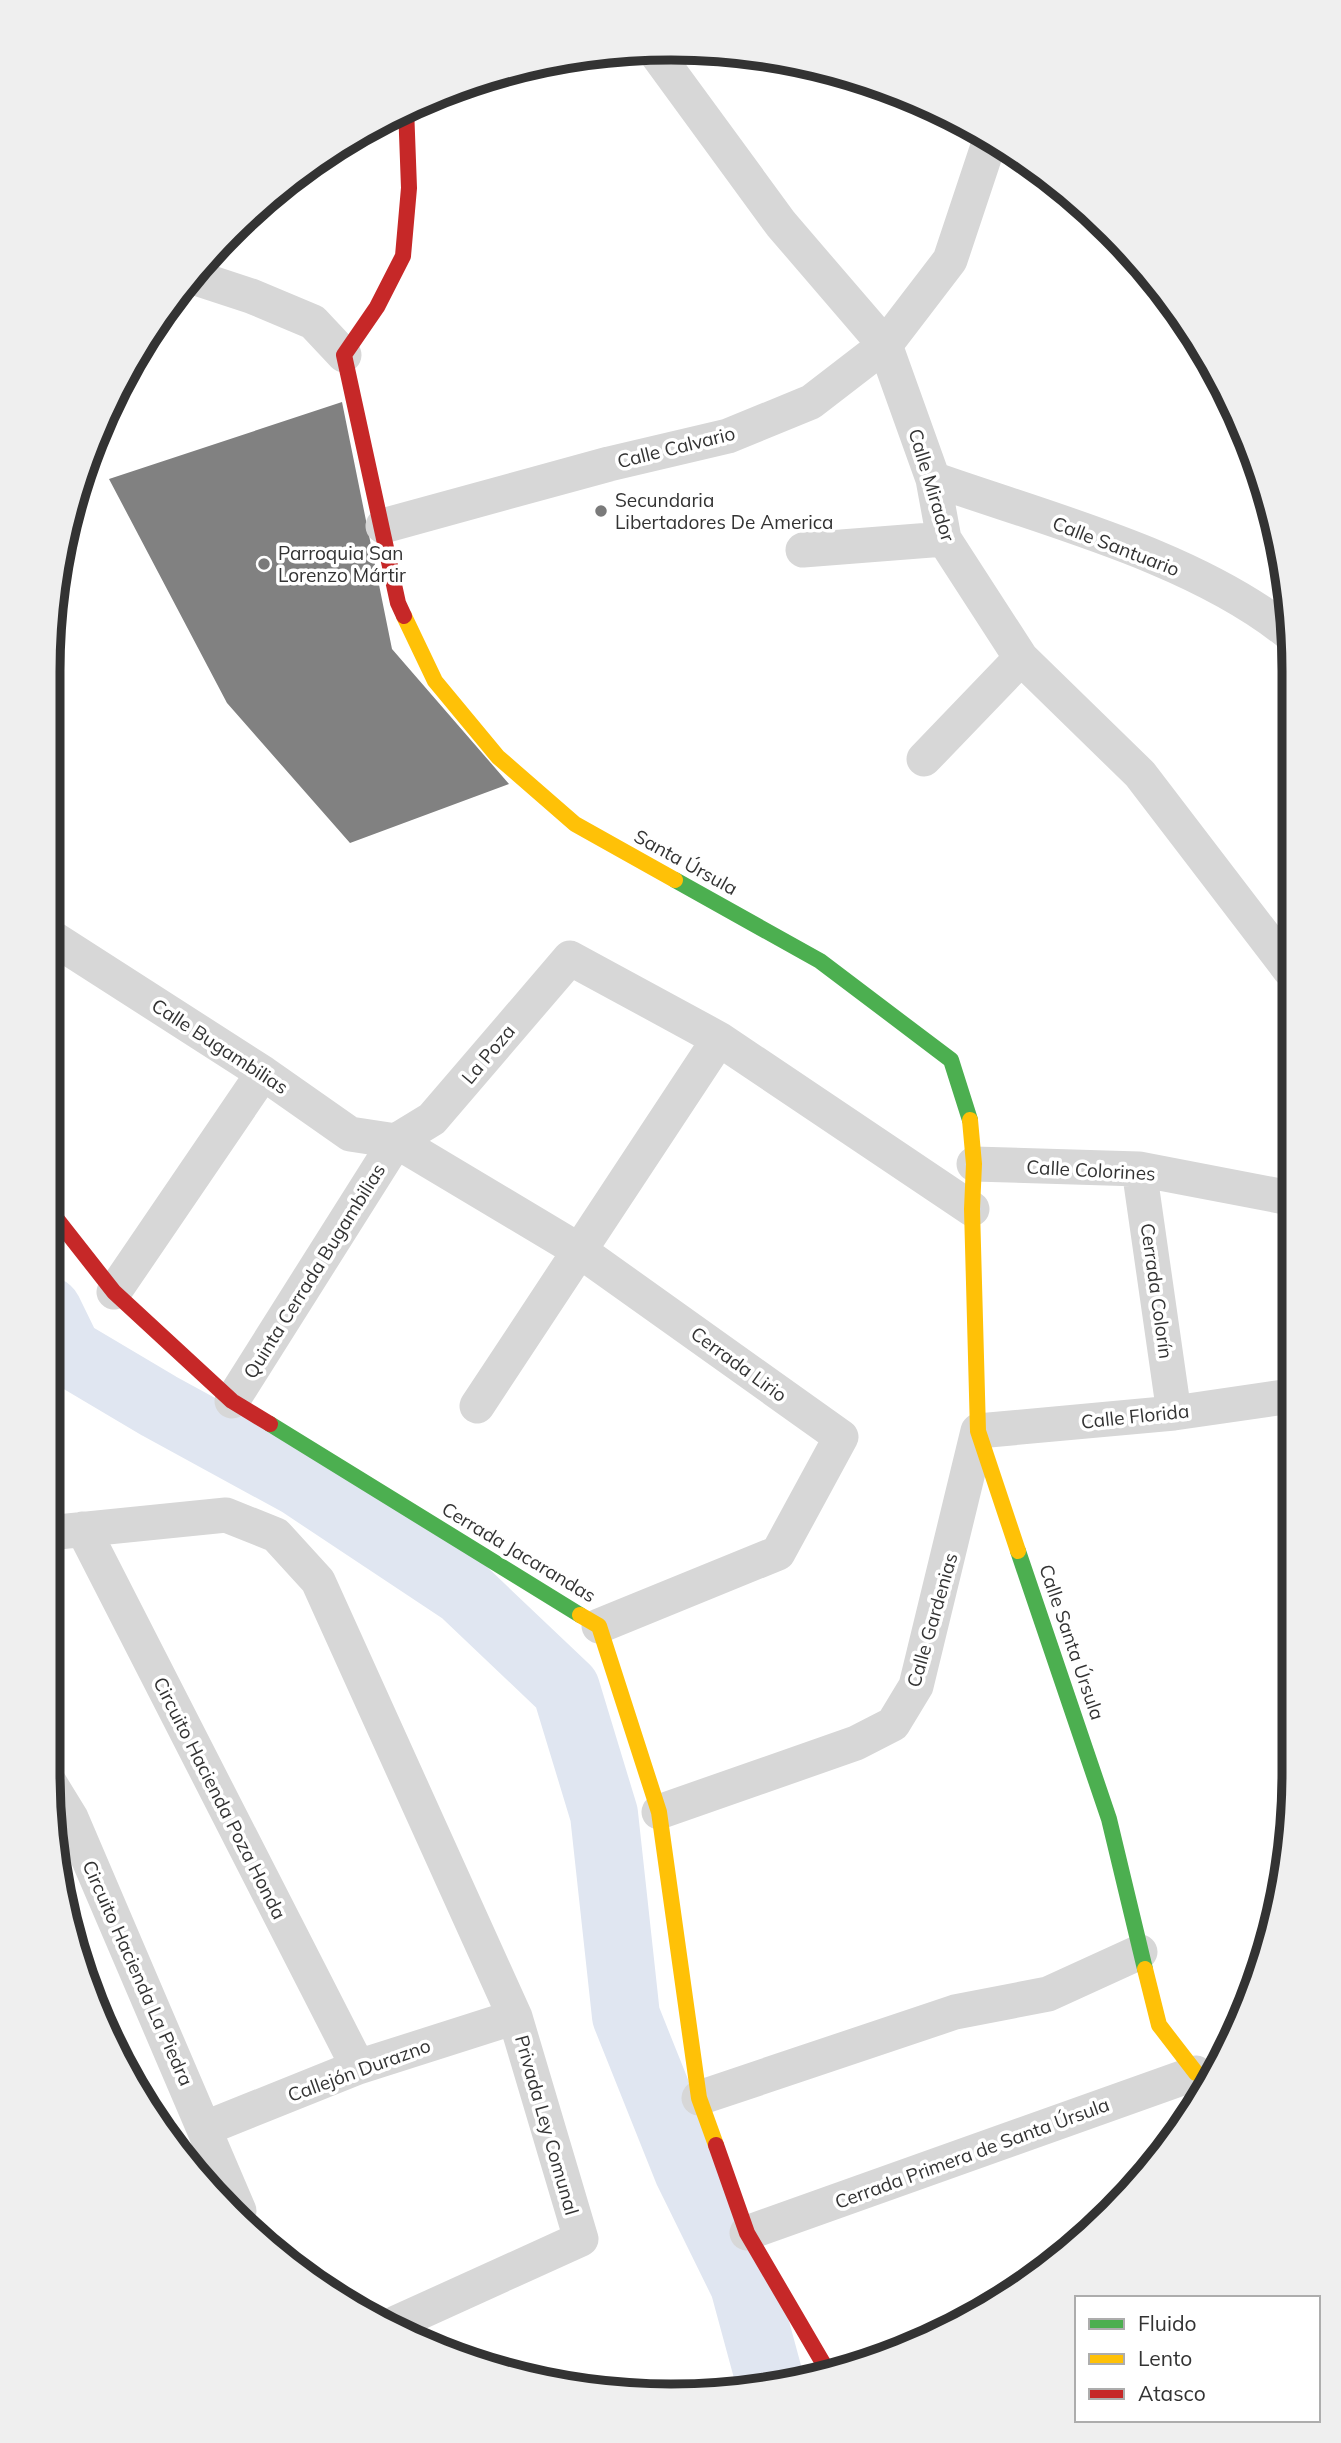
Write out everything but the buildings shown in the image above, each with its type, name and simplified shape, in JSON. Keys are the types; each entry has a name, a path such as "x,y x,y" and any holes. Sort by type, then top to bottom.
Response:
{"street":[{"name":"Calle Mirador","path":"661,60 781,223 885,345 933,479 944,539 1021,658 1140,774 1282,960"},
{"path":"344,355 377,307 403,256 409,188 406,120"},
{"name":"Calle Calvario","path":"383,526 609,464 729,436 811,402 885,345 950,260 987,148"},
{"path":"202,280 251,296 313,322 344,355 383,526"},
{"name":"Calle Santuario","path":"933,479 1165,562 1257,607 1279,625"},
{"name":"Santa Úrsula","path":"383,526 398,603 436,681 498,757 575,824 820,961 951,1060 969,1109 974,1164 971,1209"},
{"path":"803,550 944,539"},
{"path":"924,759 1021,658"},
{"name":"Calle Bugambilias","path":"60,944 262,1073 350,1134 396,1141"},
{"name":"La Poza","path":"396,1141 432,1119 570,957 719,1038"},
{"path":"477,1406 719,1038 971,1209"},
{"path":"114,1292 262,1073"},
{"name":"Cerrada Lirio","path":"396,1141 580,1251 841,1437 778,1553 599,1626"},
{"name":"Quinta Cerrada Bugambilias","path":"232,1401 396,1141"},
{"name":"Calle Colorines","path":"974,1164 1139,1169 1282,1196"},
{"name":"Cerrada Colorín","path":"1139,1169 1174,1413"},
{"name":"Calle Colorines","path":"1244,1190 1282,1197"},
{"name":"Calle Santa Úrsula","path":"971,1209 978,1431 1109,1819 1159,2025 1202,2074"},
{"name":"Cerrada Jacarandas","path":"60,1223 114,1292 232,1401 599,1626 659,1812 699,2098 747,2233 823,2363"},
{"name":"Calle Florida","path":"978,1431 1174,1413 1282,1397"},
{"name":"Calle Gardenias","path":"659,1812 856,1743 893,1724 916,1686 978,1431"},
{"path":"60,1532 226,1515 276,1535 318,1581 515,2017"},
{"name":"Circuito Hacienda Poza Honda","path":"83,1529 358,2067"},
{"name":"Circuito Hacienda La Piedra","path":"61,1801 71,1818 236,2202"},
{"path":"699,2098 955,2012 1048,1994 1140,1952"},
{"name":"Callejón Durazno","path":"206,2128 358,2067 515,2017"},
{"name":"Privada Ley Comunal","path":"401,2321 581,2239 515,2017"},
{"name":"Cerrada Primera de Santa Úrsula","path":"747,2233 1200,2077"}],"waterway":[{"path":"60,1336 68,1352 159,1406 300,1483 464,1592 566,1689 604,1814 626,2016 688,2171 744,2285 768,2375"}],"traffic: fast":[{"path":"675,880 820,961 951,1060 970,1120"},
{"path":"270,1424 580,1615"},
{"path":"1018,1551 1109,1819 1145,1969"}],"traffic: slow":[{"path":"404,616 435,681 498,757 575,824 675,880"},
{"path":"970,1120 974,1164 972,1209 978,1431 1018,1551"},
{"path":"580,1615 599,1626 659,1812 699,2098 716,2145"},
{"path":"1145,1969 1159,2025 1196,2073 1201,2075"}],"traffic: jam":[{"path":"404,616 398,603 344,355 377,307 403,256 409,188 406,120"},
{"path":"60,1223 114,1292 232,1401 270,1424"},
{"path":"716,2145 747,2233 823,2363"}],"place":[{"name":"Secundaria Libertadores De America","path":"601,511"},
{"name":"Parroquia San Lorenzo Mártir","path":"264,564"}]}
